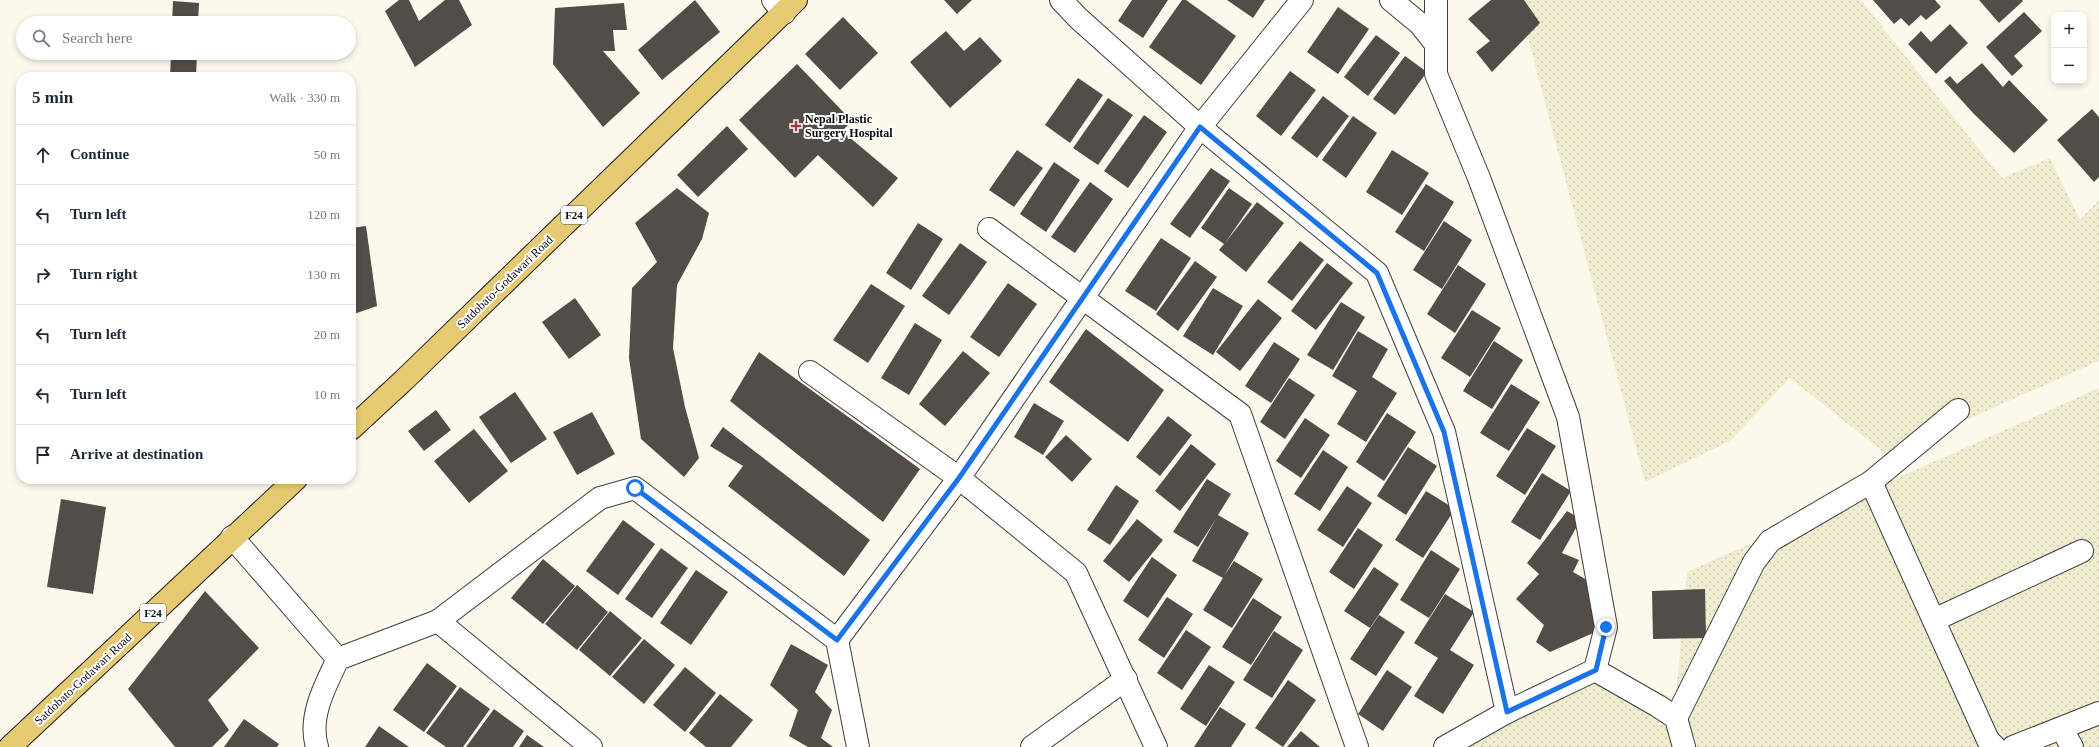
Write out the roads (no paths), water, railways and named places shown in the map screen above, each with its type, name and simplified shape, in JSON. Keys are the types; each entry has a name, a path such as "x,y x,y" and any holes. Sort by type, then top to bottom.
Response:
{"main road":[{"name":"Satdobato-Godawari Road","path":"356,424 404,380 784,4"},
{"name":"Satdobato-Godawari Road","path":"10,747 232,537 290,484"}],"street":[{"path":"1061,0 1078,18 1200,127 1377,273 1444,432 1507,712"},
{"path":"837,640 959,478 1200,127 1302,0"},
{"path":"1391,0 1420,24 1435,43"},
{"path":"1436,0 1436,74 1479,178 1568,417 1606,627 1596,670"},
{"path":"989,229 1240,414 1357,747"},
{"path":"810,372 959,478 1076,573 1156,747"},
{"path":"1684,747 1676,718 1754,562 1770,541 1871,482 1958,410"},
{"path":"1871,482 1988,740 1995,747"},
{"path":"317,747 314,736 320,695 338,659 438,621 600,498 635,488 837,640 858,747"},
{"path":"232,537 338,659"},
{"path":"1934,620 2082,551"},
{"path":"438,621 591,747"},
{"path":"1445,747 1507,712 1596,670"},
{"path":"1596,670 1676,718"},
{"path":"1032,747 1126,679"},
{"path":"2013,747 2067,738 2099,713"}],"place":[{"name":"Nepal Plastic Surgery Hospital","path":"796,126"}]}
